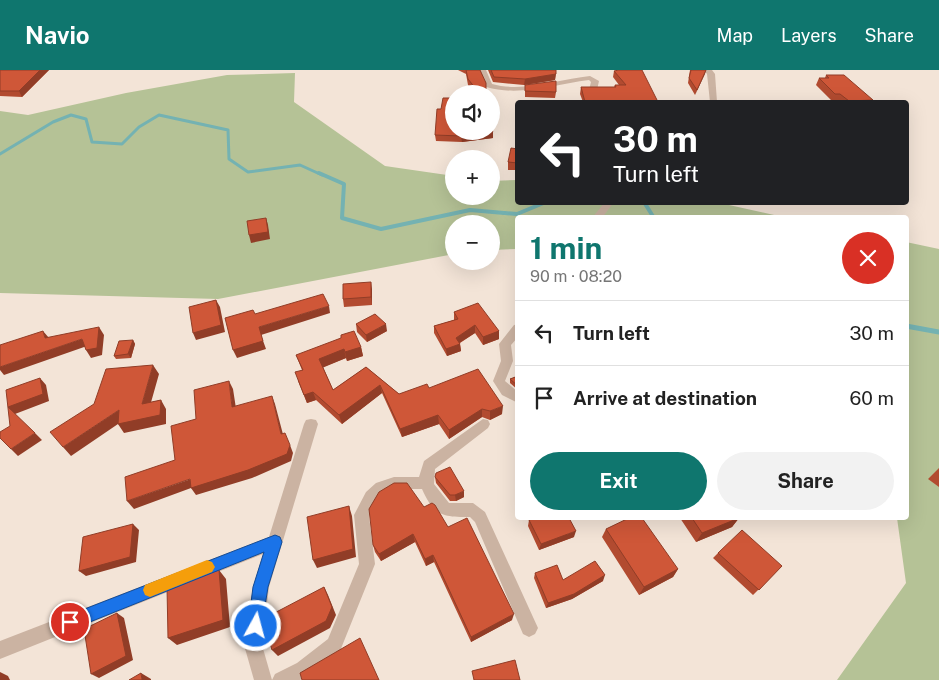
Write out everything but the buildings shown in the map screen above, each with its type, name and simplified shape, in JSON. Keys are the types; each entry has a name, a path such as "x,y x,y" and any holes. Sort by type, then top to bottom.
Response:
{"street":[{"path":"482,70 489,85"},
{"path":"708,70 711,74 714,100"},
{"path":"500,88 523,87 590,78 595,81 593,90"},
{"path":"515,331 504,344 508,355 507,364 498,379 499,385 511,396 515,397"},
{"path":"263,680 254,645 261,587 311,424"},
{"path":"483,424 429,465 425,474 425,483 438,504 446,510 473,510 480,517 529,628"},
{"path":"281,680 303,669 334,645 367,564 361,515 371,497 381,488 394,483 425,483"},
{"path":"0,650 275,542"}],"green space":[{"path":"295,73 294,102 385,166 445,175 445,205 500,205 500,181 515,180 515,205 729,205 774,215 515,215 515,249 500,250 500,215 445,215 445,256 218,299 0,293 0,111 28,115 126,93 227,75"},
{"path":"909,243 939,249 939,680 837,680 906,583 897,520 909,520"}],"waterway":[{"path":"0,154 53,122 71,115 86,119 92,142 122,144 139,127 159,115 228,130 229,159 248,172 300,165 322,175"},
{"path":"319,173 344,184 342,218 381,229 470,210 517,214 539,205"},
{"path":"646,205 652,215"},
{"path":"909,327 939,332"}],"slow traffic":[{"path":"150,590 207,567"}],"route":[{"path":"70,622 209,566 275,542 261,587 256,626"}]}
